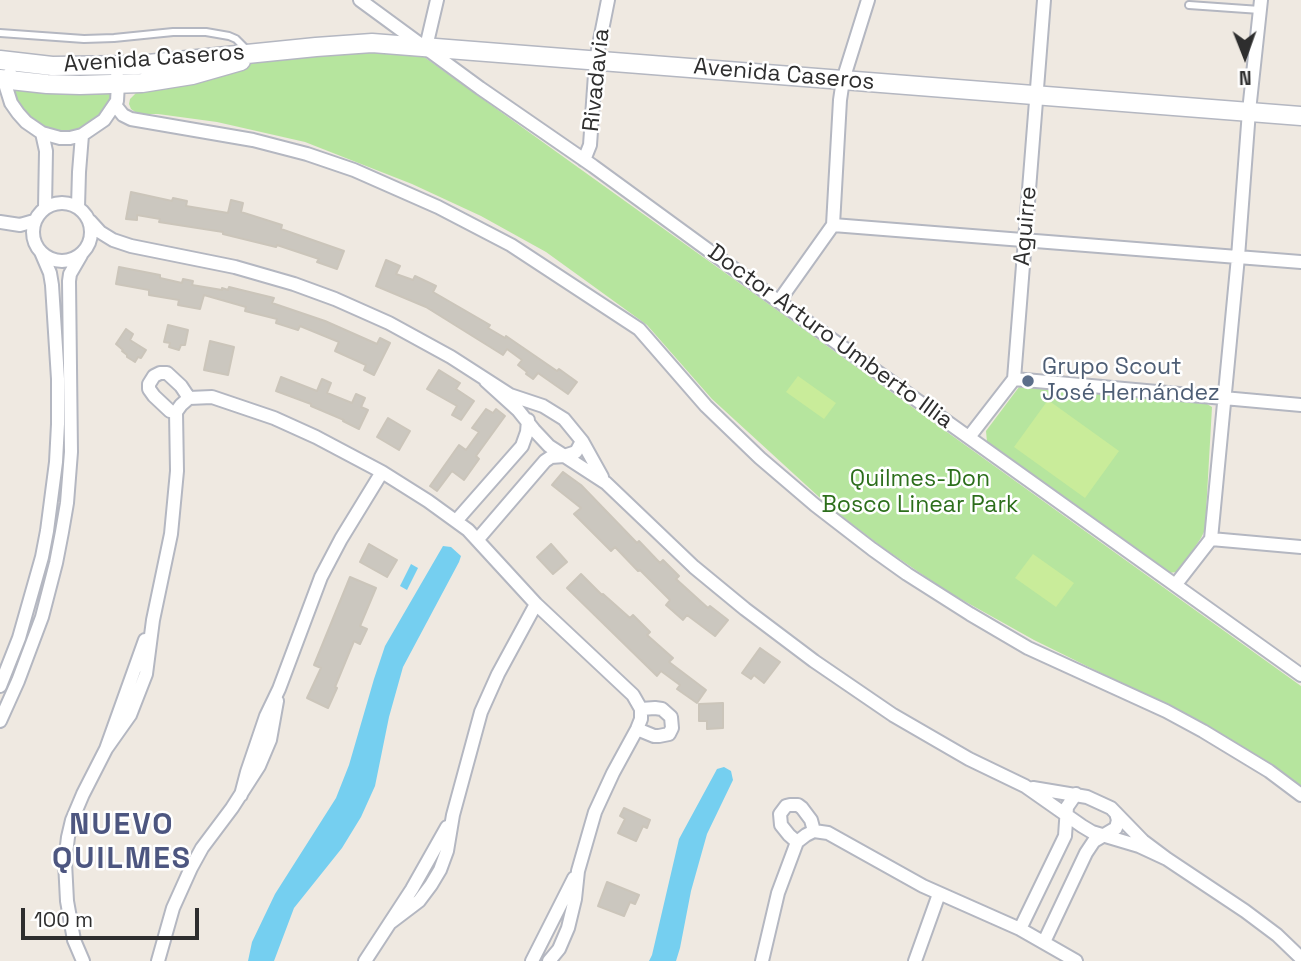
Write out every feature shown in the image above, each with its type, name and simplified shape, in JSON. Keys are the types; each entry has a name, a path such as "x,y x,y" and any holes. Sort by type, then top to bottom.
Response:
{"street":[{"name":"Doctor Arturo Umberto Illia","path":"360,0 1301,674"},
{"path":"426,47 436,0"},
{"name":"Rivadavia","path":"584,160 590,145 596,60 608,0"},
{"path":"779,301 833,225 843,80 868,0"},
{"name":"Aguirre","path":"1014,379 1044,0"},
{"path":"1176,584 1210,539 1261,5"},
{"name":"Avenida Caseros","path":"0,60 51,66 112,66 372,43 1301,116"},
{"name":"Avenida Caseros","path":"3,85 47,84 117,97 152,82 215,70 267,52"},
{"path":"20,63 12,69 3,85 11,103 26,122 42,133 60,138 82,135 104,120 117,97"},
{"path":"112,66 117,77 117,97 123,114 131,119 253,140 319,158 365,174 438,207 511,246 639,329 706,406 760,458 815,505 906,574 1028,648 1166,711 1203,731 1301,795"},
{"path":"98,125 123,121 145,122"},
{"path":"42,133 46,151 45,208"},
{"path":"78,207 82,135"},
{"path":"0,686 19,638 42,558 56,461 58,379 52,285 33,229 34,221 45,208 53,204 61,202 78,207 104,236 131,246 235,267 294,284 362,311 409,334 451,357 486,381 564,419 582,441 606,483"},
{"path":"6,223 20,225 34,221"},
{"path":"1,715 22,671 42,617 62,532 71,452 69,281 91,237 90,221"},
{"path":"6,223 21,230 38,248 56,261 73,259 82,253 103,247 131,246"},
{"path":"833,225 1301,262"},
{"path":"176,412 170,411 154,397 149,389 153,376 167,373 190,398"},
{"path":"969,438 1014,379 1301,405"},
{"path":"486,381 518,410 541,438 606,483 694,567 814,661 914,728 1026,786 1092,832 1139,845 1167,859"},
{"path":"83,961 74,940 67,901 65,862 72,820 106,749 130,715 146,674 153,620 176,500 176,412 190,398 212,397 274,418 316,437 382,472 456,521 478,539 536,604 633,695 641,709 637,729 595,812 578,871 568,928 550,961"},
{"path":"456,521 516,454 524,442 527,422 534,410 542,406"},
{"path":"478,539 545,461 551,457 576,452 582,441"},
{"path":"158,961 173,908 191,868 259,766 270,740 279,689 321,577 382,472"},
{"path":"1210,539 1301,547"},
{"path":"365,961 390,923 419,901 440,870 486,698 536,604"},
{"path":"637,729 659,736 668,734 672,728 671,717 662,709 641,709"},
{"path":"1026,786 1076,794 1111,808 1143,841 1245,911 1277,935 1301,958"},
{"path":"1020,929 1065,836 1067,807 1076,794"},
{"path":"797,842 781,825 780,814 786,806 797,805 802,808 811,820 814,831"},
{"path":"1044,942 1086,853 1094,841 1112,832 1117,825 1116,813"},
{"path":"762,961 778,893 797,842 814,831 828,833 939,894 1020,929 1076,961"},
{"path":"532,961 578,871"},
{"path":"915,961 939,894"}],"lane":[{"path":"1189,5 1261,5"},
{"path":"0,33 84,39 206,32 236,39 249,53"}],"green space":[{"name":"Quilmes-Don Bosco Linear Park","path":"328,52 420,54 1301,686 1301,789 1172,708 1034,640 948,592 882,547 830,507 712,399 647,325 546,252 481,216 412,184 305,142 217,122 138,114 129,104 136,93 191,84 259,61"},
{"path":"118,84 112,111 70,138 34,128 6,87"},
{"path":"798,376 836,403 824,419 786,392"},
{"path":"1019,387 1207,404 1212,407 1205,530 1178,572 1167,573 987,442 986,431"},
{"path":"1048,400 1119,451 1085,498 1014,447"},
{"path":"1033,554 1074,583 1056,607 1015,578"}],"water":[{"path":"443,546 451,547 461,556 403,667 389,717 375,786 361,817 342,848 294,908 274,961 248,961 252,942 275,894 336,798 349,765 385,646"},
{"path":"411,564 418,568 407,590 400,586"},
{"path":"724,767 731,771 733,780 707,834 676,961 649,961 679,839 717,769"}],"building":[{"path":"131,192 172,201 173,198 187,201 186,206 228,213 231,200 243,203 241,212 282,225 281,229 344,251 337,269 317,262 319,259 277,245 276,247 223,232 159,222 160,219 137,215 137,220 126,219"},
{"path":"386,260 400,266 396,274 413,280 415,276 436,286 433,292 490,325 488,328 505,338 506,336 577,382 568,394 538,373 533,379 518,365 522,360 507,349 503,355 426,307 376,286"},
{"path":"119,267 160,275 160,278 182,283 183,279 193,281 192,285 222,290 228,290 229,287 274,298 272,303 325,321 377,344 380,338 390,343 374,375 364,370 366,365 335,351 339,342 300,326 298,330 276,323 277,319 245,311 246,307 204,295 200,309 178,305 179,300 149,295 149,290 116,284"},
{"path":"168,325 188,330 185,345 181,345 179,350 164,342"},
{"path":"126,329 133,334 130,340 146,350 135,362 116,344"},
{"path":"210,341 234,347 228,375 204,370"},
{"path":"439,370 460,383 456,389 474,401 461,420 452,415 457,406 427,389"},
{"path":"281,377 317,391 322,379 331,383 327,393 352,403 356,394 365,398 361,407 368,410 359,429 311,404 276,391"},
{"path":"486,409 493,413 496,409 505,416 476,456 479,459 464,480 452,471 437,491 430,486 459,445 466,450 479,432 472,428"},
{"path":"388,418 410,431 399,450 377,437"},
{"path":"563,472 581,485 637,543 639,541 660,563 663,560 679,576 676,579 708,608 710,606 728,620 715,636 687,615 683,620 666,605 670,600 640,570 615,547 611,551 574,514 581,508 552,485"},
{"path":"369,544 397,560 387,577 360,562"},
{"path":"551,544 567,562 553,574 537,557"},
{"path":"581,574 630,618 633,615 650,632 647,635 673,658 669,662 706,690 697,703 677,689 680,685 661,671 657,676 567,588"},
{"path":"350,577 376,588 360,626 367,629 360,644 354,641 328,708 307,698 321,668 314,665"},
{"path":"760,648 780,662 764,683 754,675 751,679 742,673"},
{"path":"723,703 723,728 707,729 707,721 699,721 699,704"},
{"path":"624,808 650,820 647,828 643,826 636,841 618,833 625,819 620,816"},
{"path":"607,882 639,895 635,904 630,902 624,916 598,906"}],"place":[{"name":"Grupo Scout José Hernández","path":"1028,381"}],"district":[{"name":"NUEVO QUILMES","path":"122,843"}]}
